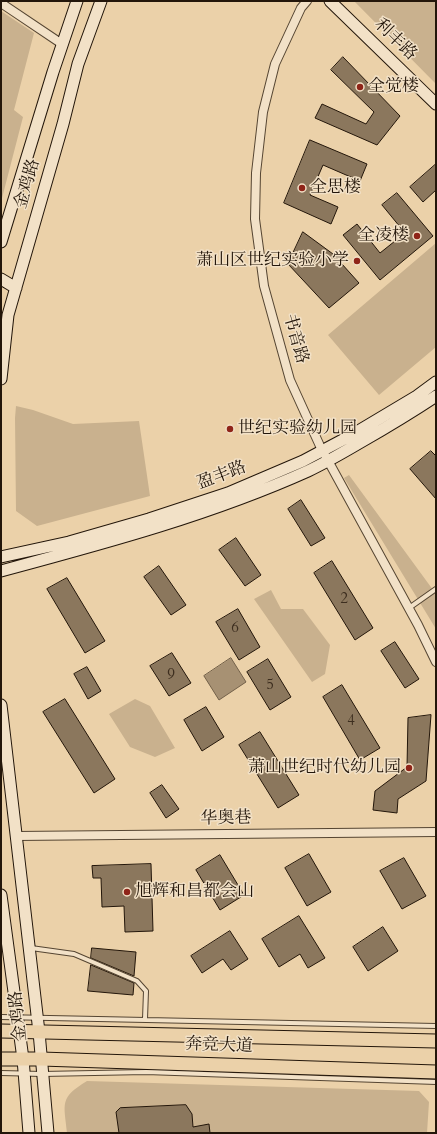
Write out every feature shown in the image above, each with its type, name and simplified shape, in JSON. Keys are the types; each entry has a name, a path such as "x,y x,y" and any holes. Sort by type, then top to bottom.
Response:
{"main road":[{"name":"金鸡路","path":"1,242 23,167 77,1"},
{"name":"金鸡路","path":"1,379 5,313 16,288 78,64 101,1"},
{"name":"利丰路","path":"330,1 436,104"},
{"path":"1,279 16,288"},
{"name":"盈丰路","path":"1,557 77,540 149,519 228,493 303,461 322,451 350,436 416,396 436,382"},
{"name":"盈丰路","path":"1,571 152,529 233,501 308,471 387,427 436,396"},
{"name":"金鸡路","path":"1,705 39,1032 48,1133"},
{"name":"金鸡路","path":"1,895 23,1060 29,1133"},
{"name":"奔竞大道","path":"1,1031 436,1042"},
{"name":"奔竞大道","path":"1,1059 436,1072"}],"street":[{"name":"书音路","path":"307,1 301,8 275,64 263,112 256,174 255,218 264,286 290,380 322,451 409,608 436,662"},
{"path":"1,3 62,44"},
{"name":"华奥巷","path":"16,836 436,832"}],"lane":[{"path":"409,608 436,589"},
{"path":"29,948 74,954 137,981 146,991 145,1019"},
{"path":"1,1017 436,1026"},
{"path":"1,1073 42,1074 146,1072 436,1082"}],"shaded area":[{"path":"354,1 436,1 436,84"},
{"path":"1,11 34,33 14,110 23,117 1,202"},
{"path":"436,243 436,347 379,395 328,335"},
{"path":"16,406 33,410 73,424 139,421 150,496 37,526 16,511"},
{"path":"349,475 436,594 436,629 344,478"},
{"path":"271,590 281,609 303,609 330,645 325,674 312,682 254,599"},
{"path":"231,658 246,682 219,700 204,676"},
{"path":"135,699 150,706 175,748 155,757 130,747 109,714"},
{"path":"87,1081 419,1091 429,1102 427,1133 67,1133 65,1102 72,1092"}],"building":[{"name":"全觉楼","path":"343,57 400,116 377,145 315,118 322,104 366,124 374,112 331,70"},
{"name":"全思楼","path":"310,140 367,164 360,181 323,165 310,195 338,207 331,224 284,203"},
{"path":"436,164 436,190 423,202 410,187"},
{"name":"全凌楼","path":"397,193 433,236 380,280 343,235 357,224 380,253 405,233 382,205"},
{"name":"萧山区世纪实验小学","path":"303,232 333,254 359,283 329,308 288,264"},
{"path":"431,451 436,456 436,499 410,469"},
{"path":"301,500 325,538 311,546 288,509"},
{"path":"236,538 261,575 245,586 219,550"},
{"path":"332,561 373,628 355,640 314,573"},
{"path":"159,566 186,605 171,615 144,577"},
{"path":"67,578 105,641 85,653 47,589"},
{"path":"238,609 260,647 239,660 216,622"},
{"path":"395,642 419,679 405,688 381,651"},
{"path":"172,653 191,683 169,696 150,666"},
{"path":"268,659 291,697 270,710 247,672"},
{"path":"87,667 101,691 88,699 74,674"},
{"path":"342,685 380,748 360,760 323,697"},
{"path":"65,699 115,779 94,793 43,712"},
{"path":"206,707 224,737 202,751 184,720"},
{"path":"431,715 426,781 398,799 397,813 373,810 375,791 407,767 408,718"},
{"path":"260,732 299,795 278,808 239,745"},
{"path":"162,785 179,809 166,818 150,793"},
{"path":"309,854 331,892 307,906 285,868"},
{"path":"220,855 244,895 220,910 196,870"},
{"path":"404,858 426,896 402,909 380,871"},
{"name":"旭辉和昌都会山","path":"151,864 153,931 125,932 124,906 102,907 101,878 93,878 92,866"},
{"path":"299,916 325,958 308,968 300,954 279,967 262,939"},
{"path":"383,927 398,951 368,971 353,947"},
{"path":"230,931 248,959 231,970 223,959 202,973 191,956"},
{"path":"92,948 136,952 134,976 91,958"},
{"path":"91,965 134,983 133,995 88,991"},
{"path":"186,1105 192,1114 193,1127 209,1124 210,1133 119,1133 116,1112 120,1108"}],"place":[{"name":"全觉楼","path":"360,87"},
{"name":"全思楼","path":"302,188"},
{"name":"全凌楼","path":"417,236"},
{"name":"萧山区世纪实验小学","path":"357,261"},
{"name":"世纪实验幼儿园","path":"230,429"},
{"name":"萧山世纪时代幼儿园","path":"409,768"},
{"name":"旭辉和昌都会山","path":"127,892"}]}
